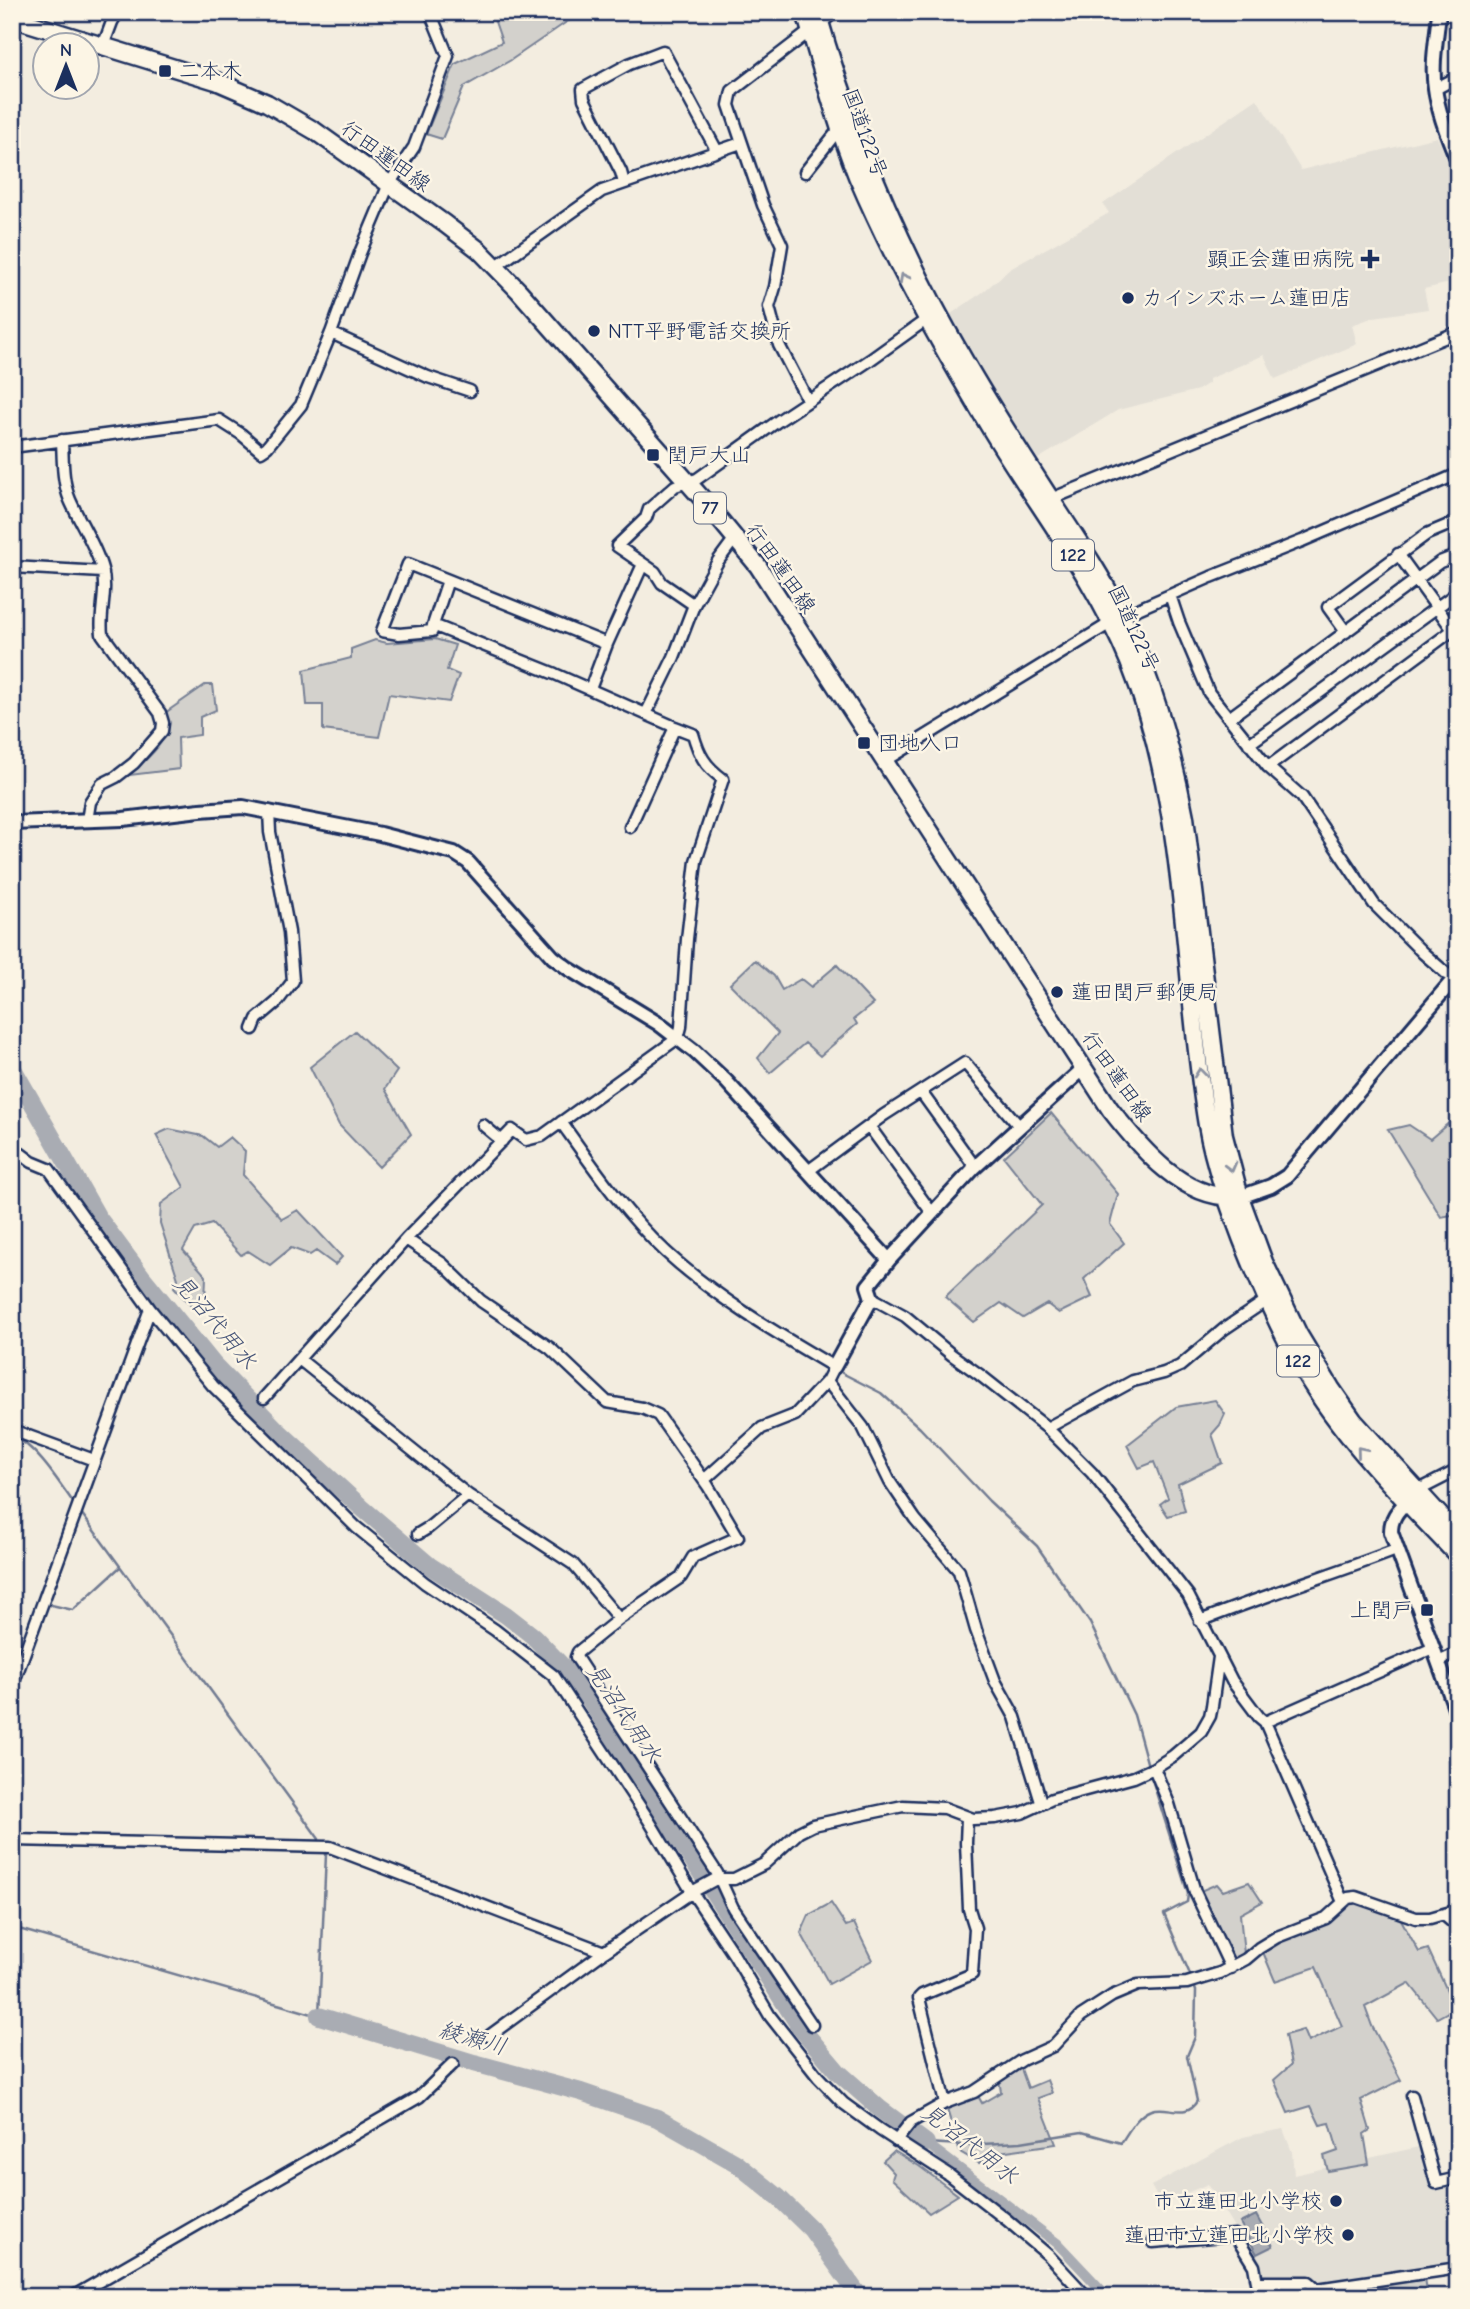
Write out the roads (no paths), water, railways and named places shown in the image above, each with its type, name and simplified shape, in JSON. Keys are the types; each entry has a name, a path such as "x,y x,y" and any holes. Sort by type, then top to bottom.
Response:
{"main road":[{"name":"国道122号","path":"805,12 816,23 869,166 932,316 992,431 1139,654 1161,714 1179,781 1185,817 1233,1198"},
{"name":"行田蓮田線","path":"12,18 216,81 267,103 315,131 389,184 465,239 495,267 543,318 758,566 1110,1109 1127,1131 1178,1179 1195,1190 1233,1198"},
{"name":"国道122号","path":"816,23 840,128 880,228 932,316 1087,554 1116,619"},
{"name":"122","path":"1233,1198 1267,1300 1311,1383 1349,1436 1412,1497 1458,1535"},
{"name":"122","path":"1233,1198 1299,1335 1354,1421 1458,1556"}],"street":[{"path":"103,46 118,12"},
{"path":"12,447 219,419 261,451 267,447 301,405 389,184 414,147 448,56 430,12"},
{"path":"808,401 779,345 769,307 782,245 763,205 729,105 732,91 816,23 835,12"},
{"path":"1439,12 1435,89 1444,125 1458,161"},
{"path":"624,183 584,99 583,89 629,64 663,51 717,151"},
{"path":"1435,89 1458,77"},
{"path":"805,172 840,128"},
{"path":"495,267 602,191 741,143"},
{"path":"694,605 662,583 655,572 617,546 646,518 649,509 675,486 697,479 932,316"},
{"path":"1051,499 1458,332"},
{"path":"331,333 428,377 470,391"},
{"path":"62,440 64,479 70,500 86,529 103,572 105,597 100,622 102,634 160,713 163,723 162,731 134,763 102,784 93,795 87,821"},
{"path":"885,761 1116,619 1458,474"},
{"path":"1346,632 1328,607 1427,534 1458,521"},
{"path":"646,714 674,657 694,605 718,561 735,538"},
{"path":"1268,767 1453,630 1398,554"},
{"path":"1229,718 1440,562 1458,555"},
{"path":"448,580 432,631 399,634 382,631 408,564 448,580 607,644"},
{"path":"590,689 643,564"},
{"path":"12,567 103,572"},
{"path":"1249,744 1458,592"},
{"path":"1170,595 1209,693 1268,767 1303,797 1374,904 1423,953 1447,974 1457,977 1287,1176 1271,1186 1233,1198"},
{"path":"264,1398 406,1239 512,1130 526,1140 542,1136 678,1038 681,1027 696,861 723,779 702,761 693,734 433,625"},
{"path":"630,827 674,727"},
{"path":"12,823 87,821 232,808 269,811 380,834 454,853 468,862 553,957 659,1024 726,1081 889,1260"},
{"path":"253,1029 257,1019 277,1002 293,981 289,932 270,832 269,811"},
{"path":"808,1171 869,1126 965,1063 1019,1126"},
{"path":"1084,1068 975,1167 868,1286 872,1298 905,1316 1046,1428 1093,1473 1188,1595 1232,1681 1265,1721 1343,1902"},
{"path":"921,1092 975,1167"},
{"path":"561,1122 610,1190 664,1250 695,1277 734,1304 790,1342 834,1367"},
{"path":"483,1125 502,1141"},
{"path":"869,1126 932,1213"},
{"path":"12,1147 50,1169 150,1309 213,1386 356,1527 425,1583 495,1630 554,1676 641,1807 770,2016 810,2068 843,2103 898,2138 1007,2220 1048,2255 1087,2297"},
{"path":"406,1239 443,1264 481,1301 550,1348 607,1402 642,1408 658,1415 704,1480 738,1537 693,1558 681,1577 619,1619 578,1652 576,1657 718,1878 733,1908 812,2025"},
{"path":"704,1480 762,1428 794,1415 827,1381 872,1298"},
{"path":"1046,1428 1133,1381 1180,1366 1224,1329 1267,1300"},
{"path":"12,1686 150,1309"},
{"path":"299,1359 468,1495 573,1564 619,1619"},
{"path":"827,1381 863,1427 890,1482 915,1519 958,1572 975,1630 995,1681 1016,1717 1041,1802"},
{"path":"12,1430 94,1460"},
{"path":"1458,1470 1412,1497 1391,1521 1396,1550 1458,1716"},
{"path":"418,1534 468,1495"},
{"path":"1200,1621 1257,1598 1396,1550"},
{"path":"1265,1721 1433,1648"},
{"path":"1438,1662 1458,1653"},
{"path":"489,2036 692,1892 718,1878 734,1879 764,1864 799,1832 813,1825 903,1806 944,1808 967,1818 995,1818 1022,1813 1041,1802 1135,1777 1154,1769 1201,1732 1210,1716 1219,1657"},
{"path":"1154,1769 1169,1804 1195,1892 1231,1968"},
{"path":"945,2103 919,1998 972,1974 975,1928 969,1909 967,1818"},
{"path":"12,1840 330,1847 604,1952"},
{"path":"898,2138 908,2126 945,2103 974,2092 1022,2060 1053,2046 1081,2016 1127,1988 1199,1980 1231,1968 1277,1937 1326,1918 1348,1898 1356,1897 1416,1918 1444,1915 1458,1910"},
{"path":"1444,1915 1458,1927"},
{"path":"72,2297 419,2097 453,2064"},
{"path":"1412,2096 1436,2183 1458,2178"},
{"path":"1153,2242 1235,2235 1254,2266 1257,2283 1310,2282 1317,2289 1458,2268"}],"waterway":[{"name":"見沼代用水","path":"12,1067 97,1216 213,1364 277,1430 361,1507 430,1566 506,1615 533,1636 564,1668 590,1700 800,2027 838,2072 880,2109 926,2143"},
{"path":"842,1373 881,1393 920,1428 989,1501 1037,1546 1090,1623 1134,1715 1148,1766"},
{"path":"12,1436 39,1456 75,1505"},
{"path":"79,1510 319,1839"},
{"path":"47,1604 73,1610 120,1567"},
{"path":"1150,1773 1188,1894 1187,1902 1164,1914 1192,1979"},
{"name":"綾瀬川","path":"12,1927 319,2016 326,1854"},
{"path":"926,2143 962,2145 1021,2142 1082,2132 1121,2143 1146,2112 1157,2109 1182,2111 1193,2107 1197,2101 1187,2056 1195,2037 1194,1985"},
{"name":"綾瀬川","path":"319,2016 581,2092 657,2118 736,2163 778,2197 811,2229 860,2297"},
{"name":"見沼代用水","path":"926,2143 1057,2243 1108,2297"}],"place":[{"name":"二本木","path":"165,71"},
{"name":"顕正会蓮田病院","path":"1370,259"},
{"name":"カインズホーム蓮田店","path":"1128,298"},
{"name":"NTT平野電話交換所","path":"594,331"},
{"name":"閏戸大山","path":"653,455"},
{"name":"団地入口","path":"864,743"},
{"name":"蓮田閏戸郵便局","path":"1057,992"},
{"name":"上閏戸","path":"1427,1610"},
{"name":"市立蓮田北小学校","path":"1336,2201"},
{"name":"蓮田市立蓮田北小学校","path":"1348,2235"}]}
